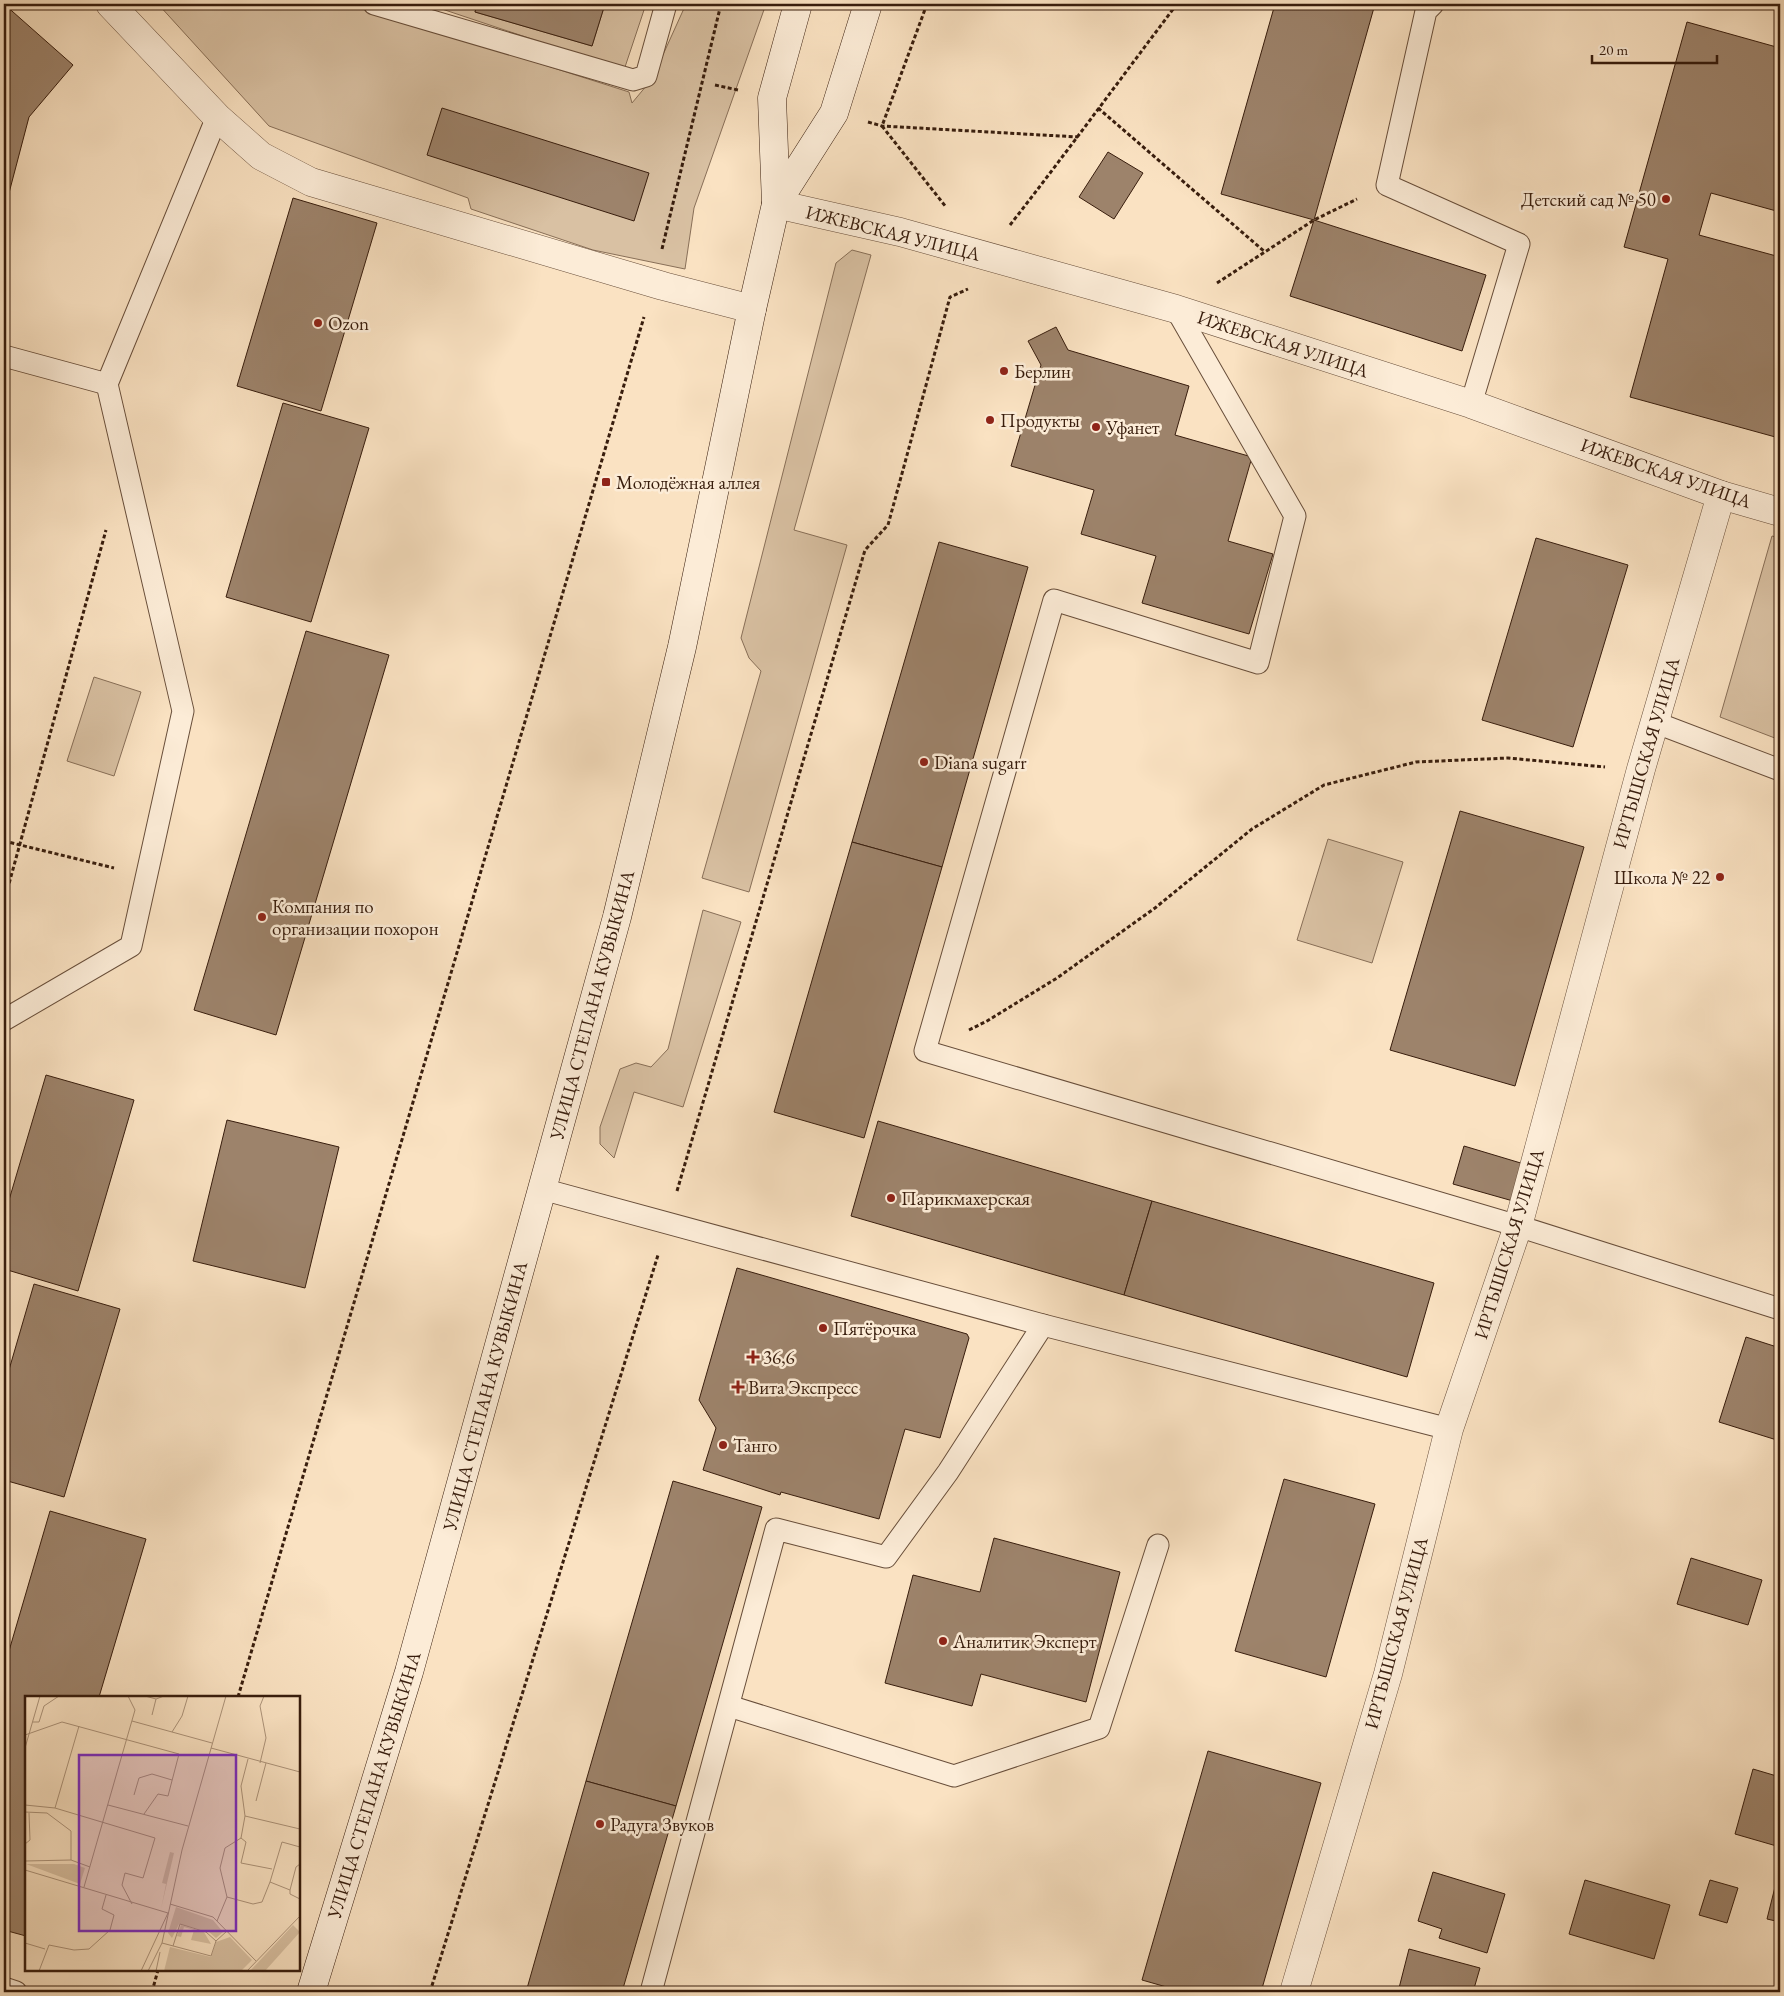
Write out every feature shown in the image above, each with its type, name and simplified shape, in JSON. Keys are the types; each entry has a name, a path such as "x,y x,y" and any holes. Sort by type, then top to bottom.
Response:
{"street":[{"path":"110,4 217,116 261,156 311,182 752,309"},
{"name":"УЛИЦА СТЕПАНА КУВЫКИНА","path":"311,1992 409,1672 617,917 682,647 752,309 776,204 772,98 798,4"},
{"path":"776,204 834,113 868,4"},
{"name":"ИЖЕВСКАЯ УЛИЦА","path":"776,204 900,232 1176,310 1471,404 1721,495 1780,512"},
{"name":"ИРТЫШСКАЯ УЛИЦА","path":"1294,1992 1388,1674 1449,1429 1518,1226 1654,722 1721,495"}],"lane":[{"path":"374,4 632,80 646,76 666,4"},
{"path":"1433,4 1426,11 1387,185 1519,244 1471,404"},
{"path":"4,1020 131,946 183,710 107,384 217,116"},
{"path":"1176,310 1295,516 1258,663 1054,600 925,1051 1518,1226 1780,1309"},
{"path":"4,356 107,384"},
{"path":"1654,722 1780,770"},
{"path":"542,1189 1043,1325 1449,1429"},
{"path":"651,1992 776,1529 886,1557 948,1472 1043,1325"},
{"path":"729,1706 954,1776 1100,1728 1158,1545"},
{"path":"4,1988 16,1992"}],"path":[{"path":"238,1696 654,282 721,4"},
{"path":"882,126 927,4"},
{"path":"430,1992 668,1223 865,550 888,525 950,297 968,289 985,257 1078,137 1177,4"},
{"path":"714,85 772,98"},
{"path":"1098,108 1266,252"},
{"path":"834,113 882,126 1078,137"},
{"path":"882,126 949,210"},
{"path":"1176,310 1314,220 1387,185"},
{"path":"4,902 106,528"},
{"path":"925,1051 987,1021 1057,978 1155,908 1252,829 1324,786 1416,762 1508,758 1641,770"},
{"path":"4,841 146,876"},
{"path":"152,1992 158,1971"}],"shaded area":[{"path":"158,4 353,4 629,92 632,103 652,79 686,4 766,4 694,208 685,269 593,250 471,209 468,198 269,126"},
{"path":"427,4 477,4 475,12 592,46 605,4 646,4 624,70"},
{"path":"852,250 871,255 794,530 847,545 749,892 702,878 761,671 749,658 741,638 836,263"},
{"path":"1772,536 1780,538 1780,740 1720,717"},
{"path":"94,677 141,692 114,776 67,761"},
{"path":"1328,839 1403,862 1372,963 1297,940"},
{"path":"703,910 741,922 683,1107 634,1092 614,1158 600,1144 600,1127 620,1069 636,1063 651,1067 668,1049"}],"building":[{"path":"4,4 73,65 29,117 4,212"},
{"path":"477,4 605,4 592,46 475,12"},
{"path":"1275,4 1375,4 1314,220 1221,194"},
{"path":"1687,22 1780,48 1780,212 1711,193 1699,235 1780,257 1779,438 1630,397 1668,259 1624,247"},
{"path":"442,108 649,173 634,221 427,155"},
{"path":"1108,152 1143,173 1114,219 1079,197"},
{"path":"293,198 377,223 321,411 237,386"},
{"path":"1314,220 1486,275 1462,351 1290,296"},
{"path":"1056,327 1068,350 1189,386 1175,435 1252,457 1228,541 1273,554 1249,634 1142,603 1156,556 1081,534 1094,490 1011,466 1041,365 1028,341"},
{"path":"283,403 369,428 311,622 226,597"},
{"path":"1536,538 1628,565 1573,747 1482,720"},
{"path":"939,542 1028,567 942,867 852,842"},
{"path":"306,631 389,655 276,1035 194,1010"},
{"path":"1460,811 1584,847 1515,1086 1390,1050"},
{"path":"852,842 942,867 864,1138 774,1112"},
{"path":"46,1075 134,1100 78,1291 4,1269 4,1217"},
{"path":"227,1120 339,1147 305,1288 193,1261"},
{"path":"878,1121 1152,1201 1124,1295 851,1216"},
{"path":"1464,1146 1524,1164 1513,1201 1453,1184"},
{"path":"1152,1201 1434,1283 1407,1377 1124,1295"},
{"path":"737,1268 967,1334 969,1338 940,1438 905,1429 879,1519 781,1492 780,1495 703,1470 716,1428 699,1400"},
{"path":"34,1284 120,1309 64,1497 4,1480 4,1387"},
{"path":"1746,1337 1780,1348 1780,1441 1719,1422"},
{"path":"1284,1479 1375,1504 1326,1677 1235,1651"},
{"path":"673,1481 762,1507 676,1806 586,1781"},
{"path":"50,1511 146,1539 99,1696 25,1696 25,1936 4,1930 4,1668"},
{"path":"994,1538 1120,1572 1086,1702 981,1674 972,1706 885,1683 913,1575 980,1592"},
{"path":"1691,1558 1762,1580 1748,1625 1677,1604"},
{"path":"1208,1751 1321,1783 1261,1992 1184,1992 1142,1980"},
{"path":"1753,1769 1780,1777 1780,1847 1735,1834"},
{"path":"586,1781 676,1806 622,1992 526,1992"},
{"path":"1433,1872 1505,1894 1487,1953 1439,1938 1442,1929 1418,1921"},
{"path":"1585,1880 1670,1905 1654,1959 1569,1934"},
{"path":"1710,1880 1738,1888 1727,1923 1699,1915"},
{"path":"1775,1887 1780,1888 1780,1922 1767,1919"},
{"path":"1409,1949 1480,1968 1473,1992 1398,1992"}],"place":[{"name":"Детский сад № 50","path":"1666,199"},
{"name":"Ozon","path":"318,323"},
{"name":"Берлин","path":"1004,371"},
{"name":"Продукты","path":"990,420"},
{"name":"Уфанет","path":"1096,427"},
{"name":"Молодёжная аллея","path":"606,482"},
{"name":"Diana sugarr","path":"924,762"},
{"name":"Школа № 22","path":"1720,877"},
{"name":"Компания по организации похорон","path":"262,917"},
{"name":"Парикмахерская","path":"891,1198"},
{"name":"Пятёрочка","path":"823,1328"},
{"name":"36,6","path":"753,1357"},
{"name":"Вита Экспресс","path":"738,1387"},
{"name":"Танго","path":"723,1445"},
{"name":"Аналитик Эксперт","path":"943,1641"},
{"name":"Радуга Звуков","path":"600,1824"}]}
